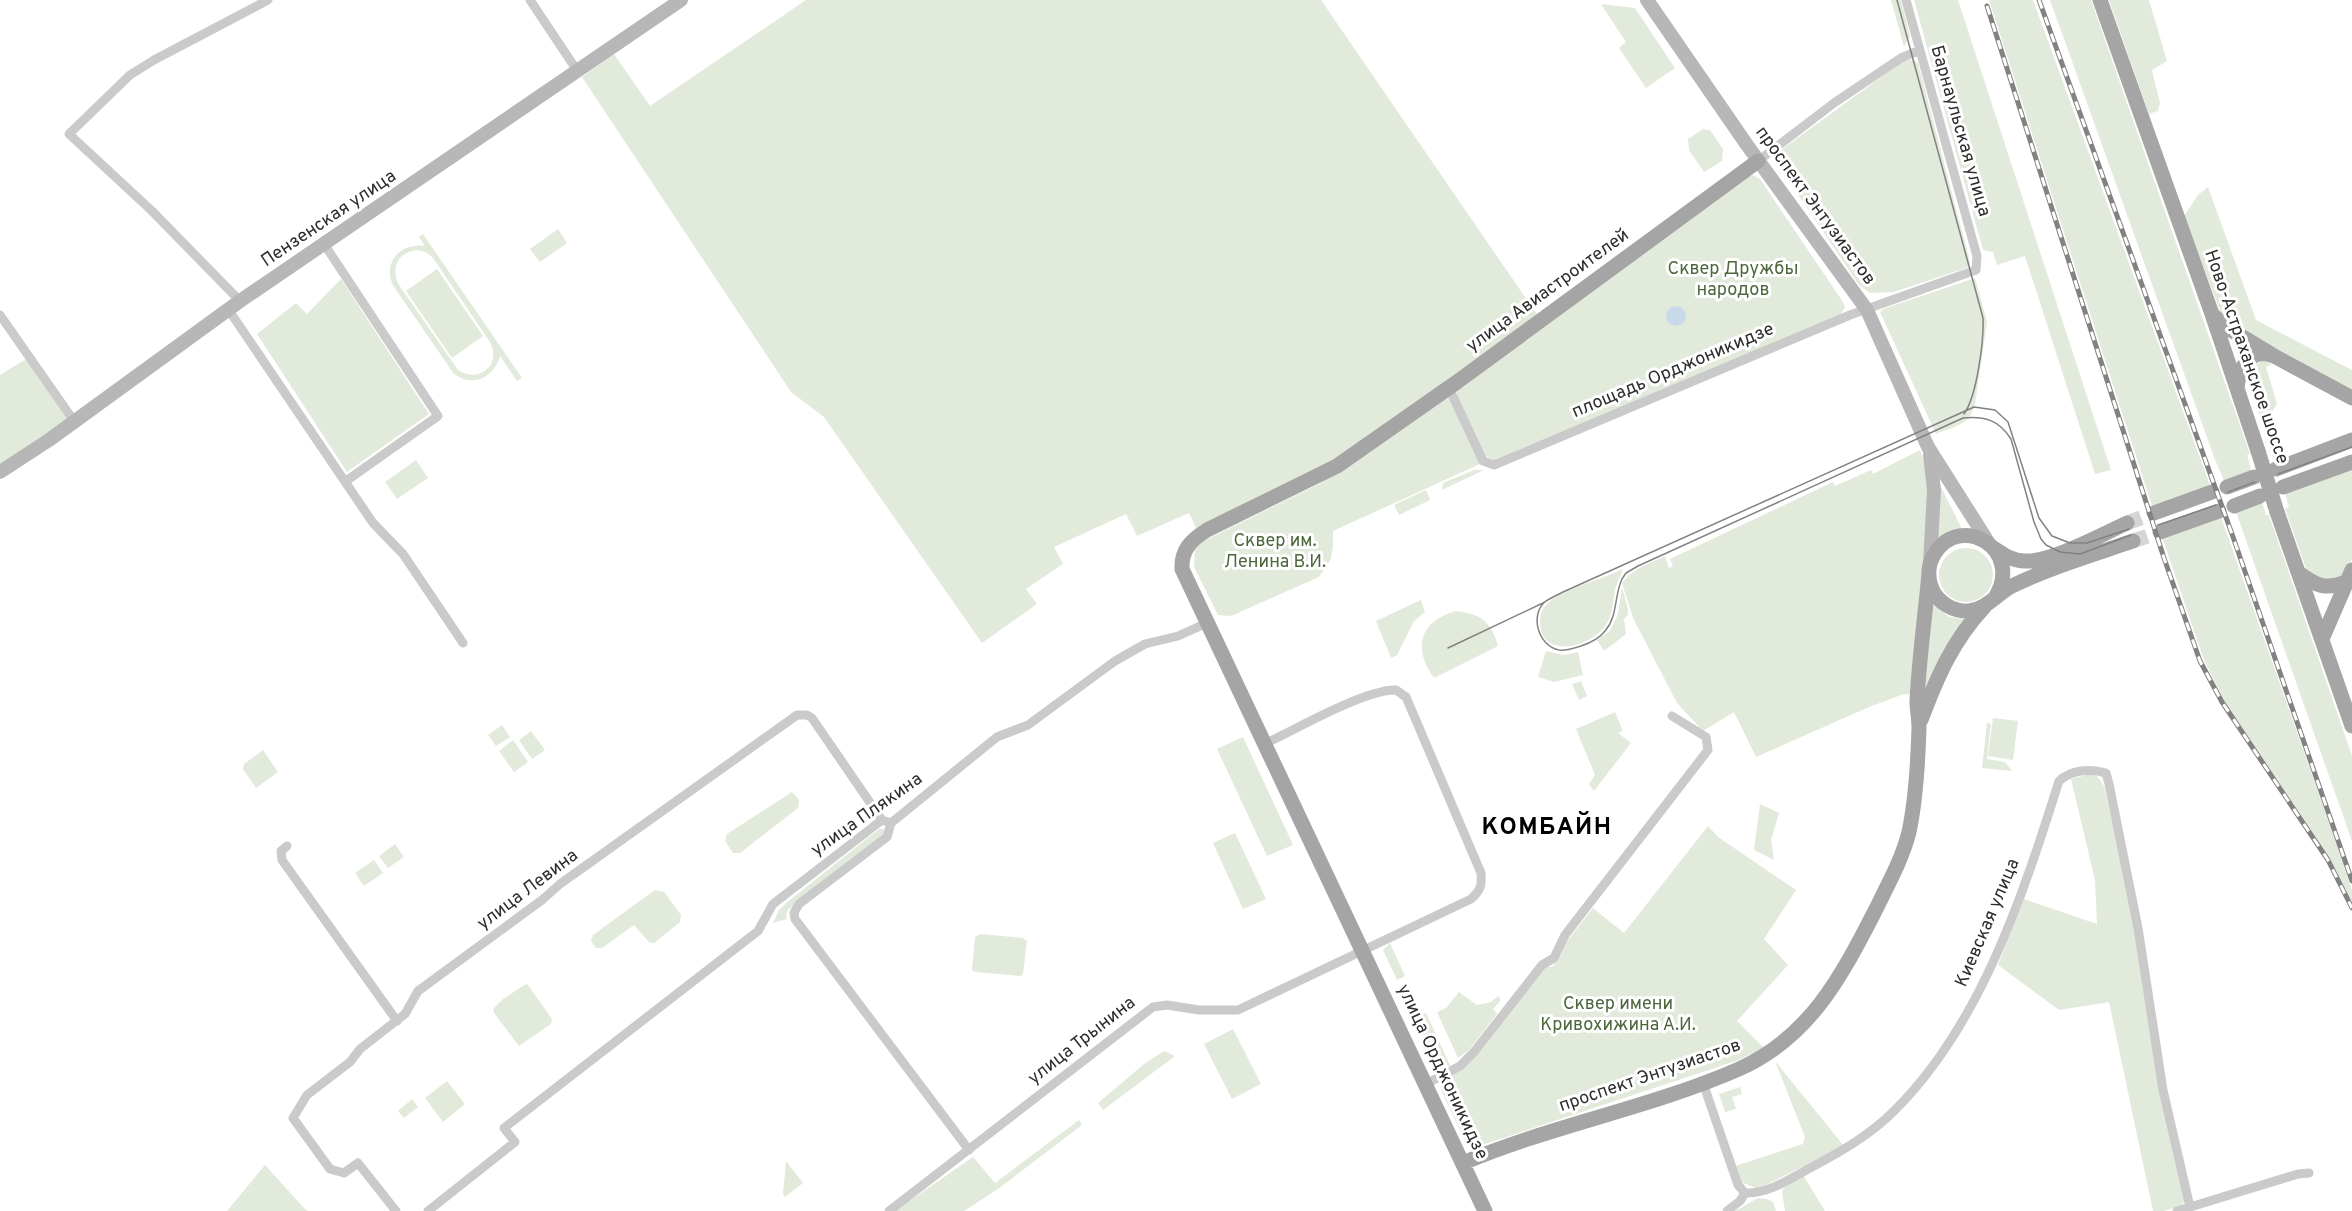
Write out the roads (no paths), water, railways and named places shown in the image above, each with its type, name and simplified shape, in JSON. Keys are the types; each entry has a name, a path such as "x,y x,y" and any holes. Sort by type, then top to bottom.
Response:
{"main road":[{"name":"Ново-Астраханское шоссе","path":"2100,0 2212,314 2277,512 2352,726"},
{"name":"улица Авиастроителей","path":"1188,545 1207,531 1337,466 1449,388 1758,161"},
{"path":"2212,314 2221,324 2274,356 2352,398"},
{"path":"2237,388 2240,373 2251,356 2259,353 2274,356"},
{"path":"2276,469 2352,440"},
{"path":"2283,487 2352,462"},
{"path":"2154,513 2254,477"},
{"path":"2160,531 2260,496"},
{"path":"1929,570 1935,553 1951,540 1971,537 2008,558 2026,562 2042,559 2127,523"},
{"path":"1992,600 2048,570 2133,541"},
{"name":"улица Орджоникидзе","path":"1188,545 1182,561 1182,569 1485,1211"},
{"name":"проспект Энтузиастов","path":"1919,726 1931,690 1959,636 2000,589 2004,572 1992,547"},
{"name":"проспект Энтузиастов","path":"1929,570 1934,592 1947,605 1964,611 1976,610 1992,600"},
{"name":"проспект Энтузиастов","path":"1463,1163 1543,1134 1703,1083 1748,1064 1785,1042 1819,1008 1839,978 1891,879 1906,844 1914,793 1919,726 1917,703 1929,570"},
{"path":"2299,573 2320,586 2331,587 2349,576"},
{"path":"2322,639 2349,576"}],"street":[{"path":"240,301 152,211 69,134 130,75 268,0"},
{"path":"530,0 578,72"},
{"name":"Пензенская улица","path":"0,472 228,309 681,0"},
{"name":"проспект Энтузиастов","path":"1647,0 1758,161 1867,310 1928,447 1992,547"},
{"name":"Барнаульская улица","path":"1906,0 1977,256 1976,270"},
{"name":"улица Авиастроителей","path":"1758,161 1833,103 1901,58 1920,50"},
{"path":"324,244 438,416 346,481"},
{"name":"площадь Орджоникидзе","path":"1449,388 1483,461 1494,465 1850,315 1976,270"},
{"path":"228,309 374,523 403,554 463,643"},
{"path":"0,315 74,421"},
{"name":"проспект Энтузиастов","path":"1928,447 1934,490 1929,570"},
{"name":"улица Плякина","path":"428,1211 515,1142 504,1128 750,938 758,931 773,904 997,737 1028,725 1135,648 1178,636 1207,622"},
{"path":"1264,744 1376,692 1396,690 1406,697 1481,873 1482,885 1471,898 1363,950"},
{"name":"улица Левина","path":"396,1211 358,1163 344,1173 330,1169 293,1118 307,1095 350,1062 360,1049 405,1014 418,992 543,900 561,884 797,716 807,715 813,718 886,821"},
{"path":"1426,1084 1460,1066 1474,1052 1542,965 1554,958 1565,935 1708,750 1706,737 1672,716"},
{"name":"Киевская улица","path":"1745,1193 1756,1193 1772,1187 1849,1148 1894,1112 1918,1085 1974,1000 1996,956 2034,859 2059,781 2074,772 2097,770 2106,773 2109,784 2138,928 2163,1090 2190,1207"},
{"path":"886,821 886,837 799,904 794,913 795,919 969,1150"},
{"path":"286,846 281,851 282,860 397,1021"},
{"name":"улица Трынина","path":"889,1211 1153,1007 1167,1005 1198,1010 1238,1010 1363,950"},
{"path":"1703,1083 1738,1185 1745,1193 1740,1201 1727,1211"},
{"path":"2177,1211 2298,1174 2309,1173"}],"water":[{"path":"1676,306 1683,309 1686,316 1683,323 1676,326 1669,323 1666,316 1669,309"}],"tunnel":[{"path":"2127,523 2154,513"},
{"path":"2133,541 2160,532"}],"tram line":[{"path":"1897,0 1983,318 1981,353 1976,382 1969,406 1964,414"},
{"path":"2129,529 2087,543 2070,543 2052,536 2039,518 2008,422 1995,410 1974,407 1556,595 1541,607 1537,621 1538,629 1546,642 1559,650 1591,642 1600,636 1609,625 1622,579 1626,573 1963,418 1985,419 1996,423 2011,439 2034,522 2046,545 2060,552 2080,554 2131,535"},
{"path":"2278,474 2352,447"},
{"path":"2228,492 2255,482"},
{"path":"2158,525 2216,505"},
{"path":"1448,648 1545,602"}],"railway":[{"path":"2039,0 2232,534 2352,881"},
{"path":"1987,6 2164,558 2200,661 2222,702 2328,860 2352,908"}],"district":[{"name":"КОМБАЙН","path":"1547,828"}],"park label":[{"name":"Сквер Дружбы народов","path":"1733,279"},
{"name":"Сквер им. Ленина В.И.","path":"1275,551"},
{"name":"Сквер имени Кривохижина А.И.","path":"1618,1014"}]}
